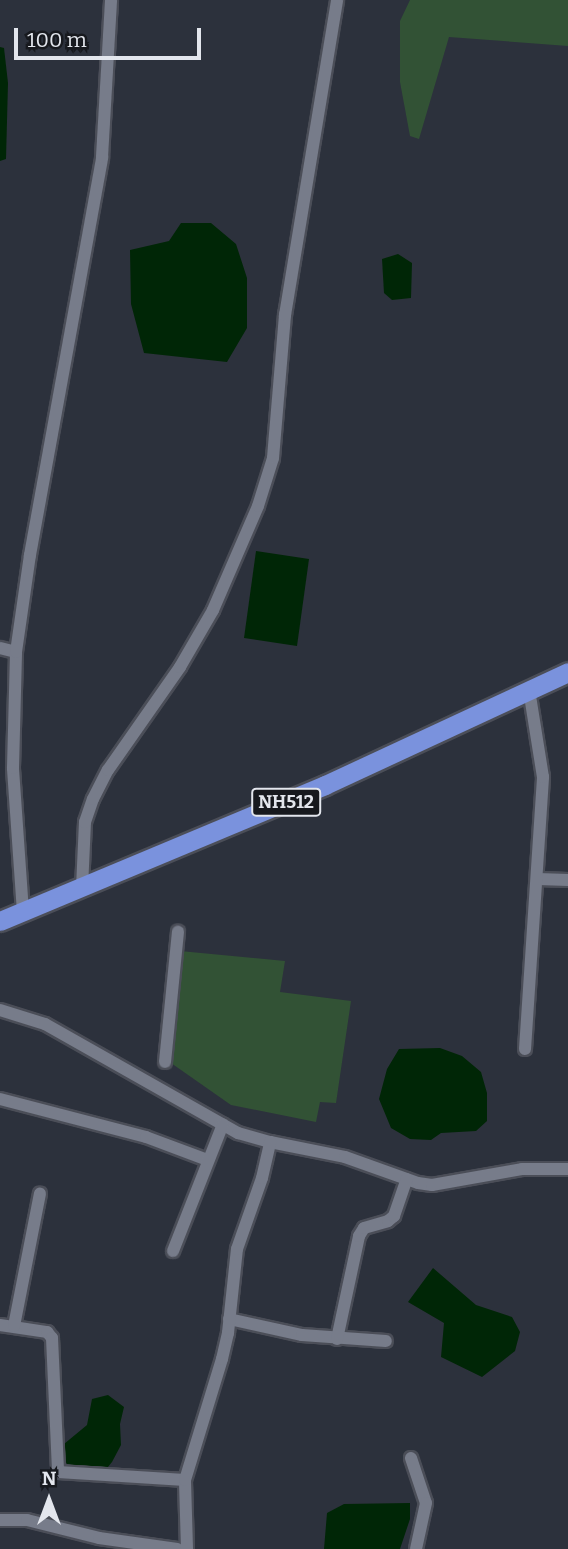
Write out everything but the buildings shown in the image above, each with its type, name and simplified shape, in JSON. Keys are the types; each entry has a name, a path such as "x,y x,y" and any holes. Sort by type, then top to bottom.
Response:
{"highway":[{"name":"NH512","path":"0,921 325,785 568,671"}],"street":[{"path":"23,912 13,768 16,652 30,555 102,157 111,0"},
{"path":"82,888 85,822 93,799 108,770 180,667 213,610 258,506 273,458 285,314 337,0"},
{"path":"0,648 16,652"},
{"path":"525,1049 543,777 529,690"},
{"path":"538,879 568,880"},
{"path":"165,1062 178,932"},
{"path":"0,1010 45,1024 238,1133 270,1142 345,1157 432,1185 522,1169 568,1169"},
{"path":"0,1099 146,1137 208,1160"},
{"path":"173,1251 223,1124"},
{"path":"187,1549 185,1480 222,1359 237,1249 262,1178 270,1142"},
{"path":"337,1339 359,1236 364,1228 388,1221 394,1216 407,1179"},
{"path":"14,1326 40,1194"},
{"path":"229,1319 302,1335 386,1341"},
{"path":"0,1325 47,1332 52,1338 58,1472 185,1480"},
{"path":"411,1458 426,1503 416,1549"},
{"path":"0,1520 27,1521 99,1538 177,1549"}],"shaded area":[{"path":"410,0 568,0 568,46 449,37 419,139 410,136 400,82 400,21"},
{"path":"0,47 4,48 8,83 6,159 0,161"},
{"path":"181,223 211,223 236,244 247,278 247,328 227,362 144,353 131,304 130,250 169,241"},
{"path":"398,254 412,263 411,298 392,300 384,293 382,259"},
{"path":"256,551 309,559 297,646 244,638"},
{"path":"180,951 285,961 280,992 351,1001 336,1103 320,1102 316,1122 231,1105 161,1056"},
{"path":"440,1048 462,1056 481,1072 487,1093 487,1121 476,1131 441,1133 431,1140 410,1139 391,1128 379,1099 387,1069 399,1049"},
{"path":"433,1268 476,1305 512,1317 520,1332 515,1351 482,1377 441,1357 444,1323 408,1302"},
{"path":"108,1395 124,1407 120,1424 121,1445 112,1462 103,1473 67,1464 58,1449 87,1425 92,1399"},
{"path":"410,1503 410,1519 400,1549 324,1549 327,1513 344,1504"}]}
